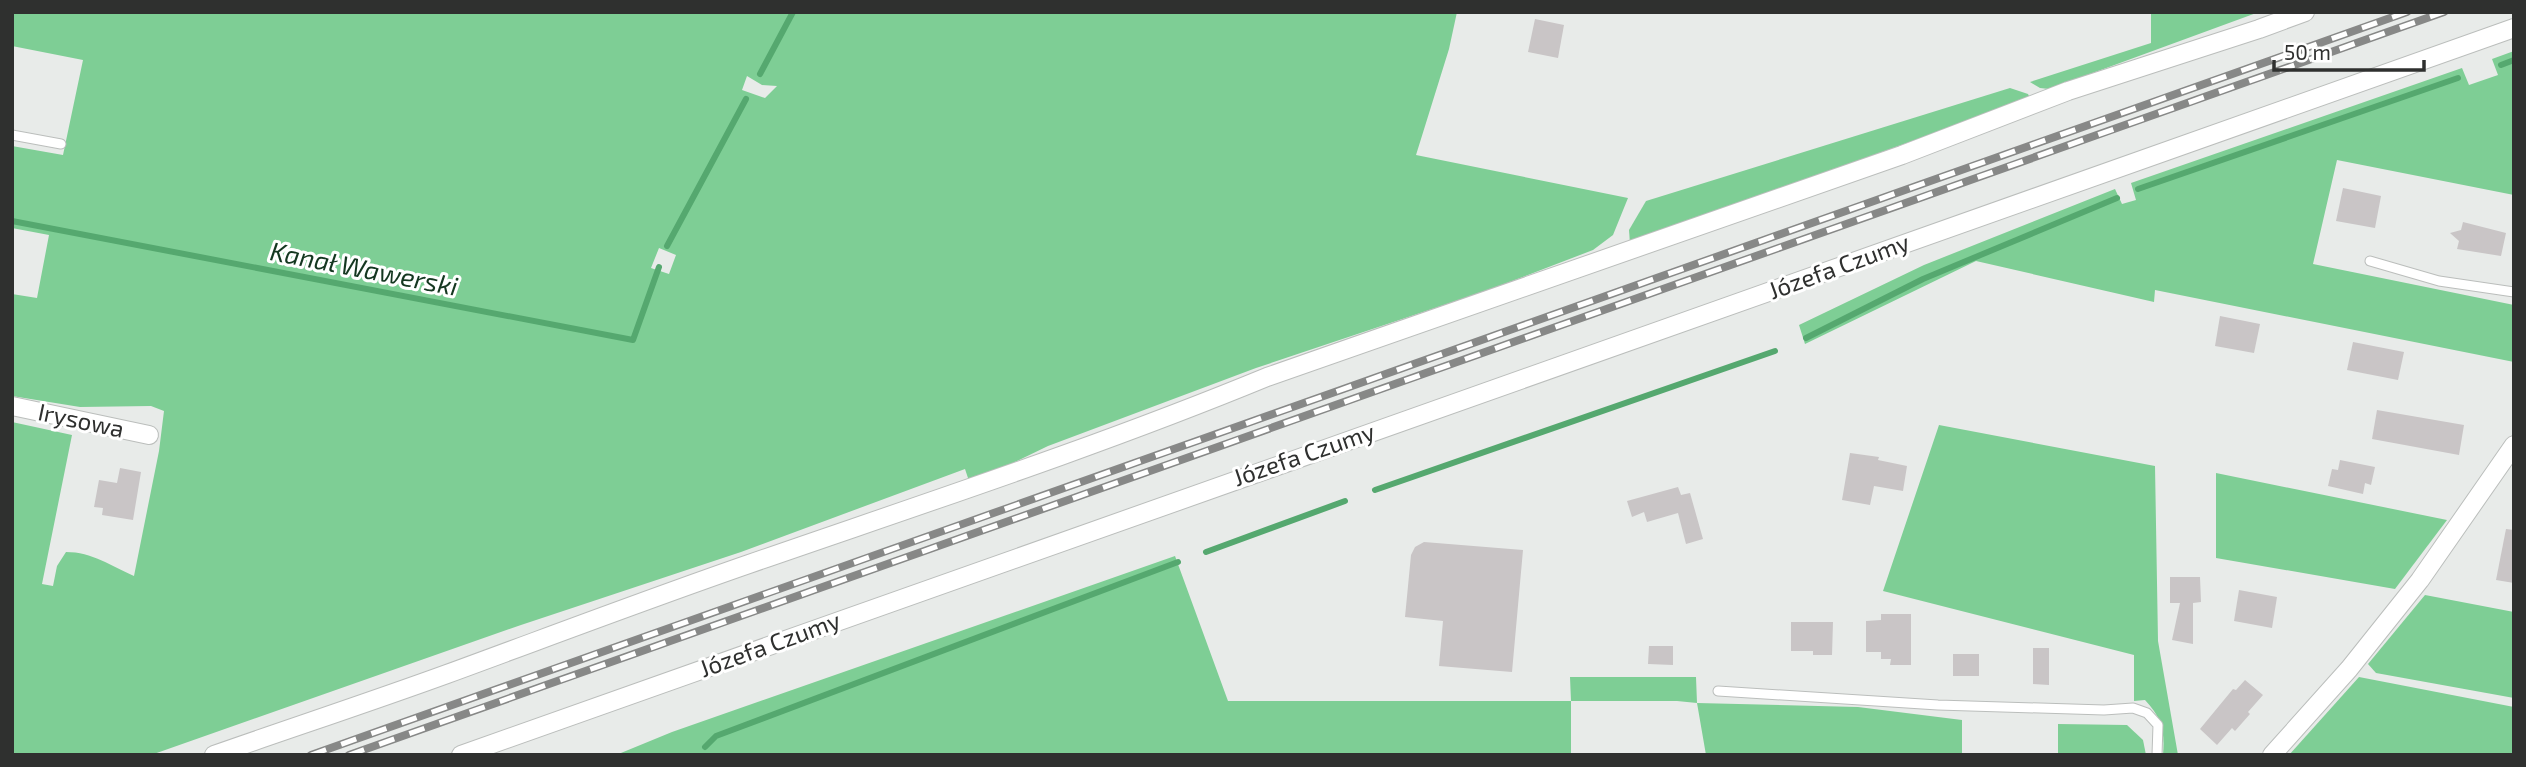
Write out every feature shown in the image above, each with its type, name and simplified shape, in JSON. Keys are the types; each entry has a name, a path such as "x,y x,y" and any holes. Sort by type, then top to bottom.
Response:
{"street":[{"path":"214,755 447,674 723,573 961,492 1184,411 1267,377 1877,164 2063,93 2305,12"},
{"name":"Józefa Czumy","path":"461,755 2514,28"},
{"name":"Irysowa","path":"12,406 149,435"},
{"path":"2272,755 2349,670 2420,580 2514,445"}],"lane":[{"path":"12,135 61,144"},
{"path":"2370,261 2439,281 2514,292"},
{"path":"1718,691 1938,705 2104,710 2133,708 2153,717 2158,725 2157,755"}],"green space":[{"path":"12,12 1457,12 1449,49 1416,155 1628,198 1613,235 1593,250 1489,290 1256,368 1048,446 970,484 965,469 741,552 521,625 151,755 12,755 12,422 72,435 42,584 53,586 57,566 66,552 93,557 134,576 159,451 164,411 151,406 80,407 12,396 12,294 37,298 49,235 12,228 12,146 63,155 83,60 12,46","holes":["747,76 762,85 777,86 765,98 742,90","659,248 676,255 669,274 651,268"]},
{"path":"2151,12 2259,12 2049,89 2040,88 2030,82 2151,43"},
{"path":"2514,51 2514,195 2337,160 2313,264 2514,305 2514,362 2155,290 2154,302 1976,261 1805,344 1799,325 1924,265 2115,189 2122,204 2136,200 2131,183 2462,68 2469,85 2498,75 2492,59"},
{"path":"2010,88 2028,94 2030,98 1630,244 1629,230 1646,201"},
{"path":"1939,425 2155,466 2158,641 2178,755 2163,755 2163,732 2159,719 2145,700 2134,701 2134,655 1883,591"},
{"path":"2216,473 2447,520 2395,589 2216,558"},
{"path":"1175,556 1228,701 1571,701 1571,753 616,755 672,732"},
{"path":"2425,595 2514,612 2514,698 2376,673 2368,664"},
{"path":"1570,677 1696,677 1697,703 1571,701"},
{"path":"2359,677 2514,707 2514,755 2289,755"},
{"path":"1697,703 1858,707 1962,720 1962,755 1706,755"},
{"path":"2058,724 2127,725 2143,740 2146,755 2058,755"}],"building":[{"path":"1535,19 1564,25 1558,58 1528,52"},
{"path":"2343,188 2381,196 2375,228 2336,221"},
{"path":"2463,222 2506,233 2501,256 2457,249 2459,241 2450,233 2461,230"},
{"path":"2220,316 2260,324 2254,353 2215,346"},
{"path":"2353,342 2404,352 2398,380 2347,370"},
{"path":"2377,410 2464,425 2459,455 2372,439"},
{"path":"1850,453 1879,457 1878,460 1907,466 1903,491 1874,486 1870,505 1842,500"},
{"path":"2340,460 2375,467 2371,485 2365,483 2363,494 2328,486 2332,469 2338,470"},
{"path":"120,468 141,472 133,520 102,515 103,508 94,507 99,480 117,483"},
{"path":"1678,487 1681,495 1690,493 1703,539 1686,544 1678,513 1647,522 1644,512 1632,517 1627,501"},
{"path":"2506,529 2514,530 2514,583 2496,580"},
{"path":"1424,542 1523,550 1512,672 1439,666 1443,621 1405,617 1411,555 1415,547"},
{"path":"2170,577 2200,577 2201,602 2193,603 2193,644 2172,640 2180,603 2170,603"},
{"path":"2239,590 2277,597 2272,628 2234,621"},
{"path":"1881,614 1911,614 1911,665 1890,665 1891,659 1881,659 1881,652 1866,652 1866,621 1881,620"},
{"path":"1791,622 1833,622 1832,655 1813,655 1813,651 1791,651"},
{"path":"1649,646 1673,646 1673,665 1648,664"},
{"path":"2033,648 2049,648 2049,685 2033,684"},
{"path":"1953,654 1979,654 1979,676 1953,676"},
{"path":"2245,680 2263,695 2235,731 2232,728 2217,745 2200,729 2233,689 2236,690"}],"waterway":[{"name":"Kanał Wawerski","path":"760,74 793,12"},
{"path":"2501,65 2514,60"},
{"path":"2138,189 2458,78"},
{"name":"Kanał Wawerski","path":"667,246 746,99"},
{"path":"1806,338 1923,279 2117,198"},
{"name":"Kanał Wawerski","path":"12,221 633,340 659,267"},
{"path":"1375,490 1775,351"},
{"path":"1206,552 1345,501"},
{"path":"705,747 716,736 1178,562"}],"railway":[{"path":"311,755 2407,12"},
{"path":"349,755 2444,12"}]}
